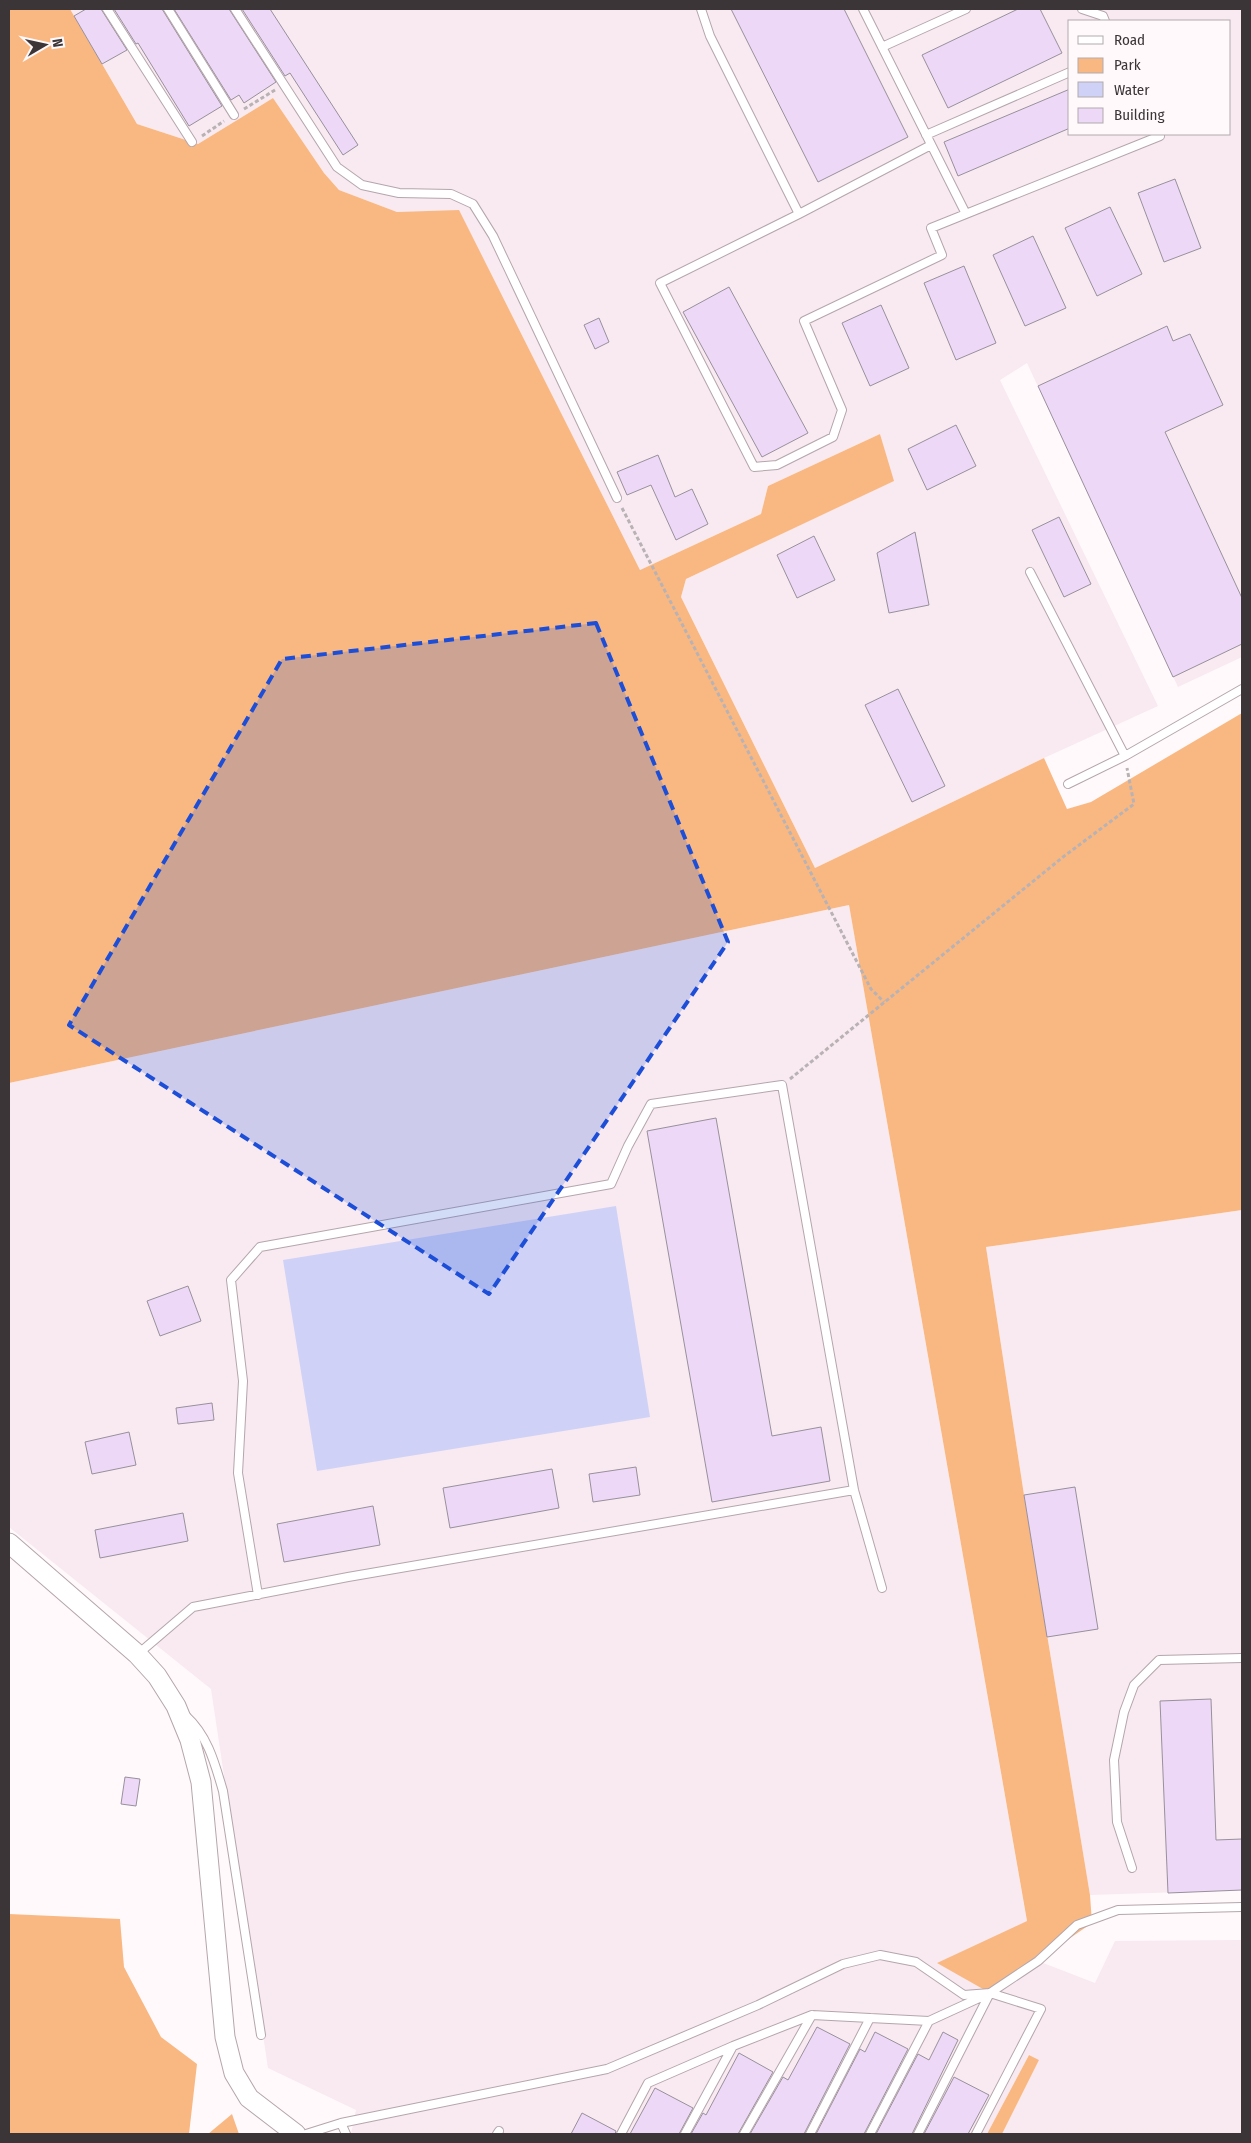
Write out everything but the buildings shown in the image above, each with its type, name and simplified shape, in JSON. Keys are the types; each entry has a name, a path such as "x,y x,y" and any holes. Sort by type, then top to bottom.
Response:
{"street":[{"path":"9,1543 136,1654 158,1676 176,1706 190,1740 200,1782 225,2037 234,2073 249,2098 296,2134"}],"lane":[{"path":"107,9 192,142"},
{"path":"168,9 234,114"},
{"path":"236,9 337,167 362,185 399,193 451,194 473,204 492,236 617,498"},
{"path":"701,9 710,36 799,214"},
{"path":"863,9 966,214"},
{"path":"882,47 966,9"},
{"path":"1082,9 1103,16 1105,20"},
{"path":"926,135 1068,73"},
{"path":"931,144 799,214 660,283 754,467 777,465 833,437 842,410 804,321 942,255 931,228 1160,135"},
{"path":"1030,572 1125,756"},
{"path":"1068,784 1125,756 1242,689"},
{"path":"258,1594 238,1473 243,1381 231,1280 260,1247 611,1184 628,1146 651,1104 782,1085 854,1490 882,1588"},
{"path":"136,1654 193,1607 854,1490"},
{"path":"1132,1868 1117,1822 1114,1760 1124,1712 1134,1684 1159,1660 1242,1658"},
{"path":"176,1706 197,1726 212,1754 223,1791 261,2035"},
{"path":"620,2134 648,2083 733,2046 812,2015 929,2021 990,1993 1038,1961 1077,1925 1118,1910 1242,1907"},
{"path":"306,2134 341,2124 607,2069 758,2004 843,1964 880,1955 916,1962 964,1995 990,1993 1041,2009 976,2134"},
{"path":"918,2134 990,1993"},
{"path":"744,2134 812,2015"},
{"path":"810,2134 870,2018"},
{"path":"870,2134 929,2021"},
{"path":"685,2134 733,2046"},
{"path":"341,2124 346,2134"}],"path":[{"path":"617,498 871,989 884,1002"},
{"path":"782,1085 1063,857 1134,804 1125,756"}],"highlighted area":[{"path":"596,623 728,942 489,1294 69,1025 282,659"}],"shaded area":[{"path":"70,9 1242,9 1242,657 1178,687 1027,363 1000,380 1158,706 1044,758 815,868 681,597 686,579 893,481 880,434 768,486 761,514 640,570 459,211 397,212 339,190 324,173 273,98 198,144 137,124"},
{"path":"849,905 1027,1922 938,1963 1038,1961 1095,1983 1115,1941 1242,1940 1242,2134 1002,2134 1039,2060 1029,2055 987,2134 351,2134 356,2110 268,2068 211,1689 9,1527 9,1083"},
{"path":"1242,1210 1242,1890 1090,1895 1024,1495 986,1247"}],"green space":[{"path":"9,9 70,9 137,124 198,144 273,98 324,173 339,190 397,212 459,210 640,570 761,514 768,486 880,434 894,481 686,579 681,597 815,868 1044,758 1067,809 1091,802 1242,713 1242,1210 986,1247 1024,1495 1090,1895 1092,1923 990,1993 937,1963 1027,1921 849,905 9,1083"},
{"path":"9,1914 120,1919 124,1967 161,2037 197,2064 189,2134 9,2134"},
{"path":"1029,2055 1039,2060 1002,2134 987,2134"},
{"path":"232,2114 239,2134 208,2134"}],"water":[{"path":"616,1206 650,1417 317,1471 283,1260"}]}
